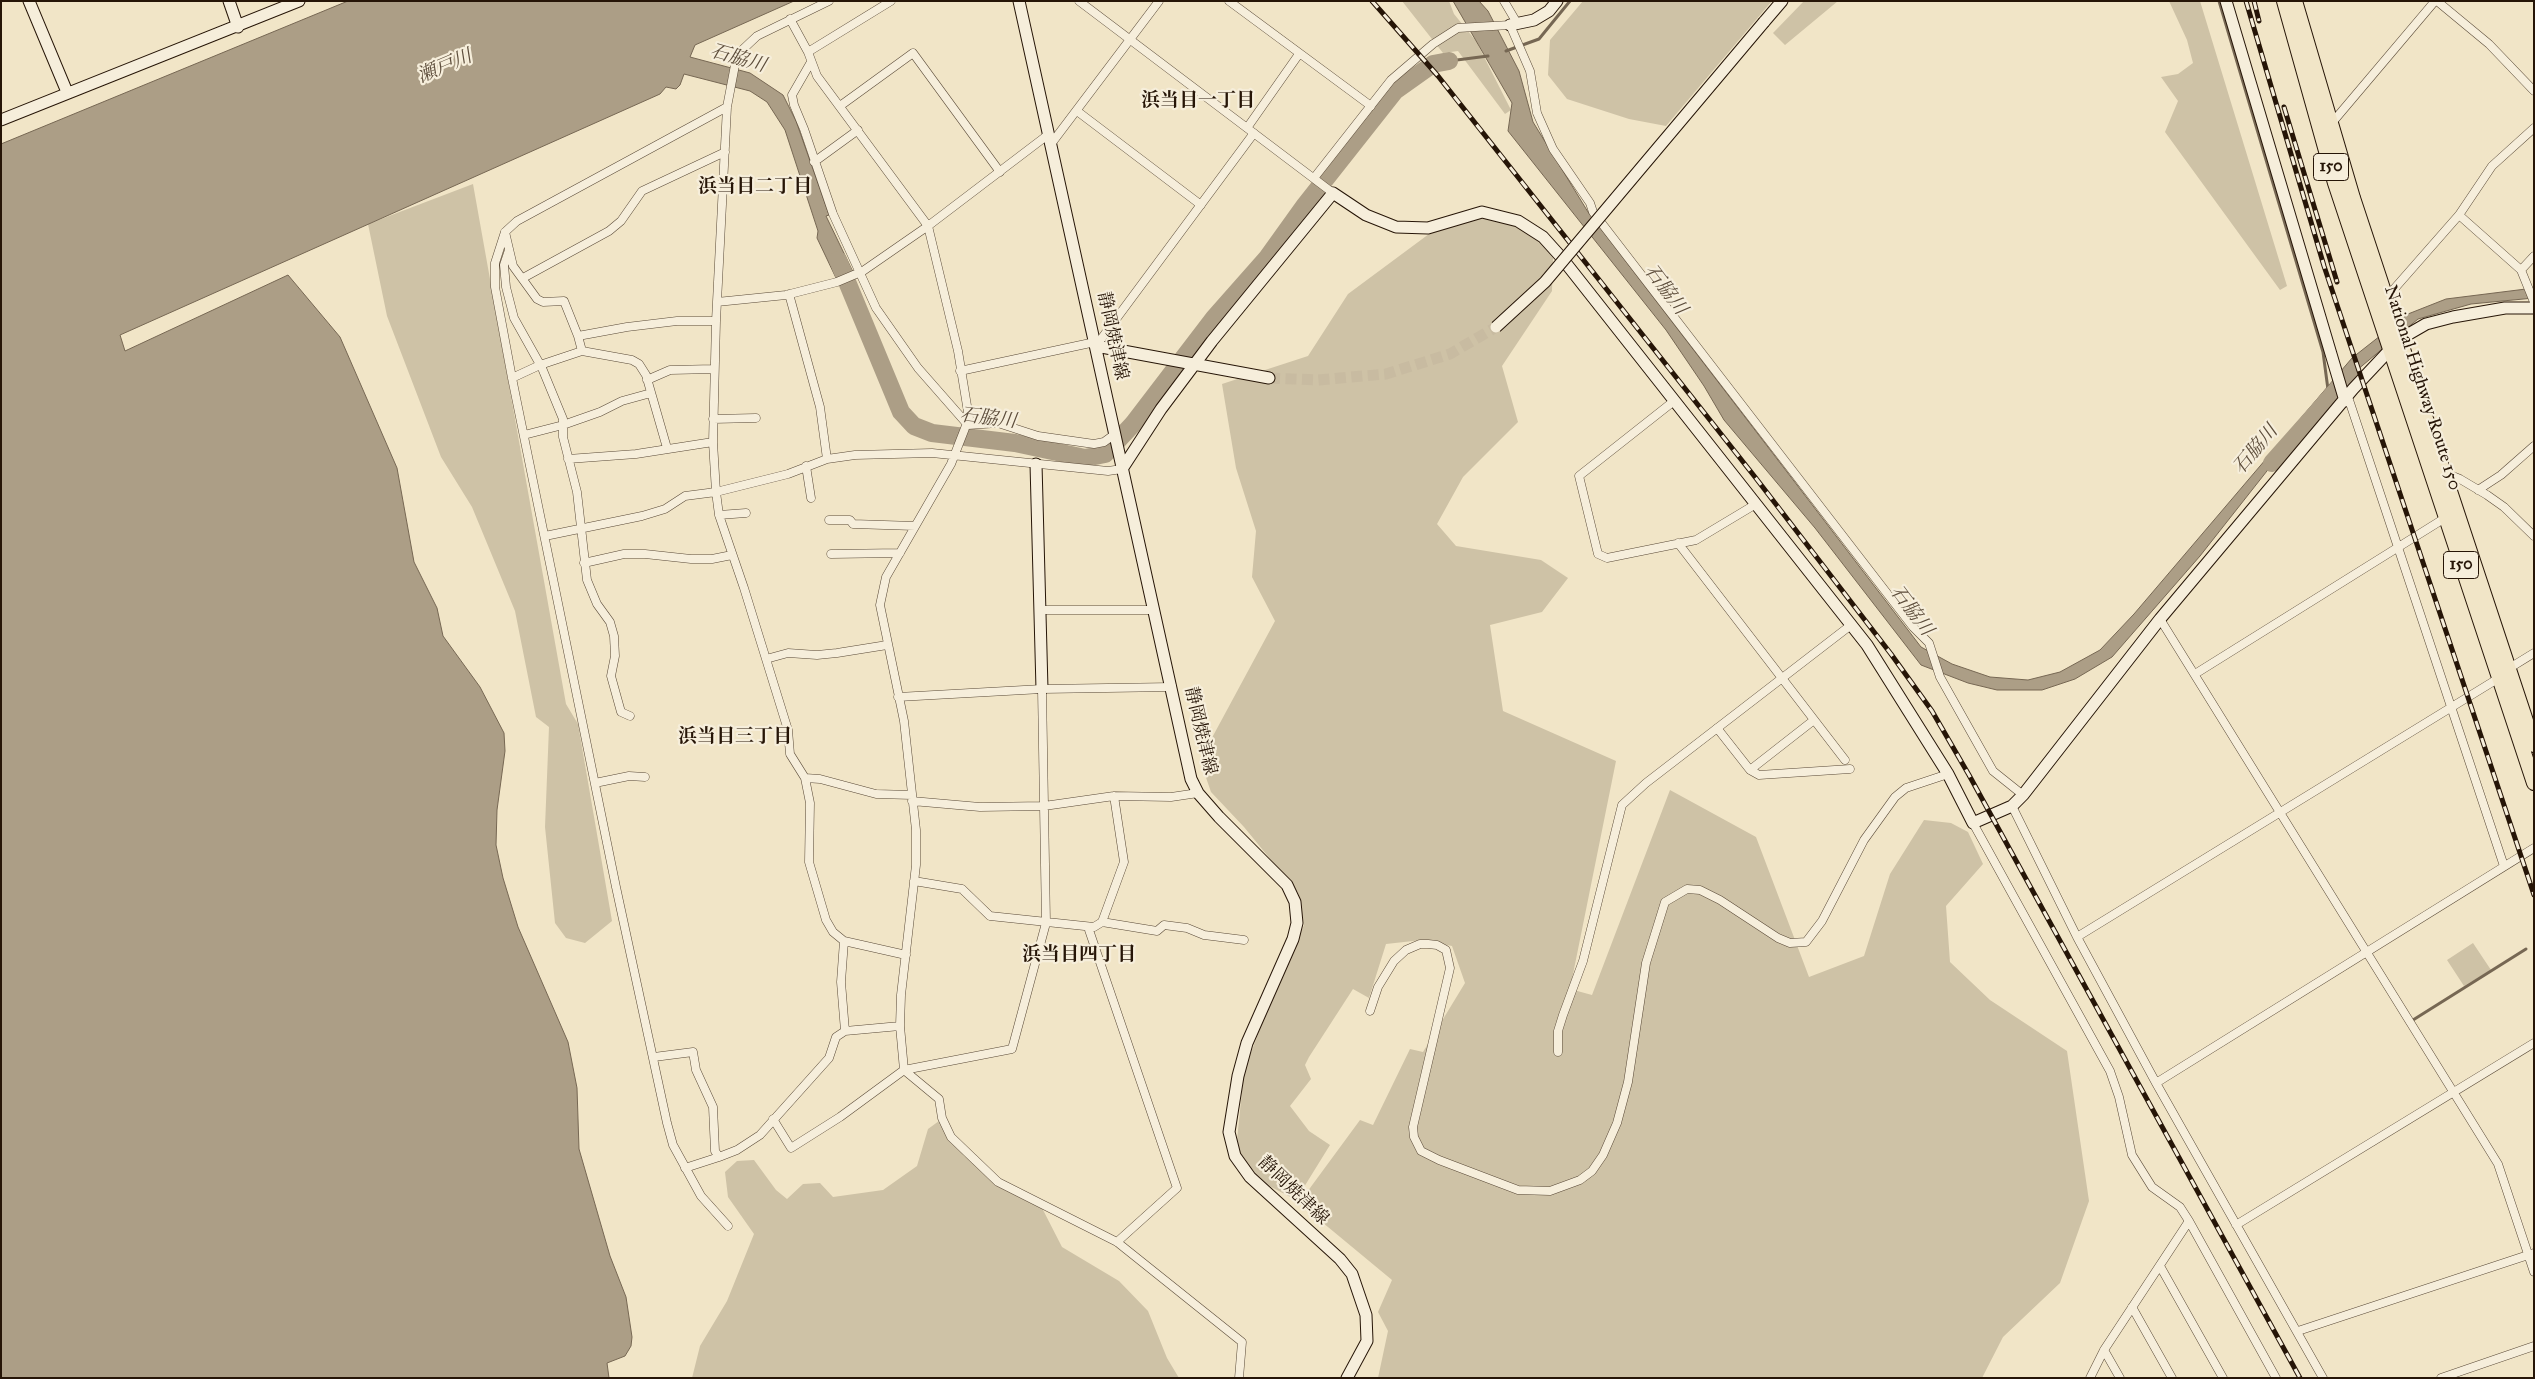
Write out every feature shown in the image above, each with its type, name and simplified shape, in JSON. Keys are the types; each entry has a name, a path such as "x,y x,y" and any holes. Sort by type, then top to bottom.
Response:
{"highway":[{"name":"National Highway Route 150","path":"2284,1 2335,183 2389,349 2446,518 2503,673 2534,745"},
{"name":"National Highway Route 150","path":"2295,1 2353,198 2444,472 2534,783"}],"street":[{"path":"29,1 67,92"},
{"path":"229,1 238,27"},
{"path":"1,120 67,92 238,27 299,1"},
{"path":"829,1 790,19 747,43 740,52 735,65 727,107 716,321 713,419 716,492 719,515 788,730 790,754 806,778 809,794 809,862 826,920 833,932 844,941 906,955"},
{"path":"808,52 891,1"},
{"name":"静岡焼津線","path":"1019,1 1191,780 1198,793 1287,885 1295,902 1297,923 1293,939 1247,1043 1238,1076 1228,1132 1235,1156 1250,1177 1340,1259 1352,1274 1366,1315 1367,1341 1347,1378"},
{"path":"1079,1 1333,193 1366,215 1396,227 1428,228 1482,212 1504,216 1529,226 1543,236 1562,256 1867,645 1948,774 1973,823 2110,1071 2119,1097 2132,1155 2152,1187 2180,1207 2276,1378"},
{"path":"717,302 789,294 837,282 858,274 928,226 1000,172 1050,139 1077,111 1158,1"},
{"path":"1229,1 1371,106"},
{"path":"1504,1 1521,52 1530,71 1538,114 1553,150 1590,203 1593,212 1913,627 1929,643 1940,677 1993,771 2023,795"},
{"path":"1314,178 1391,80 1433,44 1458,28 1513,24 1534,20 1549,11 1557,1"},
{"path":"1496,327 1545,282 1782,1"},
{"path":"2226,1 2346,399 2398,547 2504,866"},
{"path":"2331,124 2436,1 2489,44 2534,91"},
{"path":"790,19 808,52 817,76 928,226 958,351 969,418 968,425 954,456 886,577 881,596 880,616 904,721 916,830 914,881 900,1026 904,1070 939,1099 942,1118 951,1137 998,1182 1117,1242 1242,1342 1239,1378"},
{"path":"840,106 913,53 1000,172"},
{"path":"1096,344 1201,205 1299,54"},
{"path":"811,62 792,95 794,105 833,214 858,274 892,334 923,375 968,425"},
{"path":"727,107 539,208 505,232 495,263 495,287 512,378 595,783 654,1057 666,1123 673,1144 701,1196 728,1226"},
{"path":"1077,111 1201,205"},
{"path":"2387,297 2459,215 2492,166 2534,128"},
{"path":"814,162 858,130"},
{"path":"523,278 609,231 622,221 642,191 725,152"},
{"path":"545,536 642,516 665,509 685,496 716,492 788,474 826,459 907,452 1108,471 1122,469 1192,363 1333,193"},
{"path":"2459,215 2522,270 2534,302"},
{"path":"505,232 513,266 537,299 543,302 564,301 582,351"},
{"path":"509,250 504,265 508,295 514,318 540,366 563,419 563,437 577,492 587,580 597,604 610,622 614,636 615,656 612,676 621,712 630,716"},
{"path":"2522,270 2534,256"},
{"path":"789,294 820,407 826,459"},
{"path":"1973,823 2012,806 2023,795 2160,619 2400,338 2426,324 2453,317 2505,308 2534,308"},
{"path":"578,336 626,327 677,321 716,321"},
{"path":"960,371 1096,344 1269,378"},
{"path":"512,378 582,351 632,360 639,364 647,380 667,448"},
{"path":"647,380 670,370 714,369"},
{"path":"524,435 563,425 600,412 622,401 651,393"},
{"path":"1674,401 1580,476 1598,554 1607,558 1696,540 1756,504"},
{"path":"713,419 756,418"},
{"path":"968,425 998,423 1038,436 1094,444 1104,442 1115,435"},
{"path":"568,459 612,457 713,442"},
{"path":"2478,490 2501,475 2534,446"},
{"path":"773,1119 791,1148 840,1117 904,1070 1012,1049 1046,923 1036,464"},
{"path":"806,466 811,498"},
{"path":"2444,472 2478,490 2504,507 2534,536"},
{"path":"719,515 746,513"},
{"path":"2195,674 2446,518"},
{"path":"830,520 850,520 853,524 915,526"},
{"path":"1678,543 1846,760"},
{"path":"831,554 900,553"},
{"path":"584,563 624,554 706,559 732,555"},
{"path":"1040,610 1154,610"},
{"path":"2160,619 2452,1093 2498,1164 2531,1254 2534,1272"},
{"path":"1558,1052 1558,1031 1562,1015 1583,961 1622,806 1646,783 1851,625"},
{"path":"766,659 788,653 837,654 887,645"},
{"path":"2077,937 2451,707 2534,653"},
{"path":"898,697 1042,690 1172,687"},
{"path":"1750,770 1814,720"},
{"path":"1717,728 1750,770 1759,775 1850,769"},
{"path":"1370,1011 1378,987 1394,961 1406,950 1420,944 1428,944 1437,945 1446,950 1450,968 1413,1127 1414,1137 1422,1151 1433,1158 1518,1190 1550,1191 1580,1180 1592,1171 1603,1155 1617,1122 1628,1082 1646,963 1665,902 1687,889 1700,890 1720,900 1778,938 1790,943 1806,942 1822,921 1864,840 1895,797 1906,788 1948,774"},
{"path":"595,783 629,776 645,777"},
{"path":"806,778 820,779 876,794 980,807 1044,806 1114,796 1171,797 1198,793"},
{"path":"914,881 962,889 990,916 1094,927 1102,922 1124,862 1114,796"},
{"path":"2012,806 2077,937 2156,1083 2298,1331 2322,1378"},
{"path":"2156,1083 2534,848"},
{"path":"1102,922 1156,931 1164,925 1244,940"},
{"path":"1088,927 1176,1188 1117,1242"},
{"path":"844,941 841,982 845,1031"},
{"path":"685,1168 736,1150 760,1134 829,1058 836,1037 845,1031 900,1026"},
{"path":"2236,1225 2534,1043"},
{"path":"654,1057 693,1052 696,1070 713,1107 715,1151 719,1157"},
{"path":"2090,1378 2104,1350 2189,1221"},
{"path":"2298,1331 2531,1254"},
{"path":"2160,1266 2223,1378"},
{"path":"2132,1307 2172,1378"},
{"path":"2441,1378 2534,1346"},
{"path":"2104,1350 2120,1378"}],"shaded area":[{"path":"1402,1 1449,1 1454,14 1476,41 1511,110 1505,114 1458,51 1443,53"},
{"path":"1583,1 1772,1 1666,126 1629,119 1567,99 1548,75 1550,40"},
{"path":"1804,1 1838,1 1785,45 1773,33"},
{"path":"2169,1 2200,1 2287,286 2280,290 2165,132 2178,101 2161,77 2178,74 2193,63 2187,40"},
{"path":"473,184 566,704 578,724 612,921 585,943 566,938 555,923 545,827 549,727 536,717 515,611 472,507 441,457 387,316 368,224"},
{"path":"1483,218 1510,224 1534,233 1553,258 1552,291 1502,366 1518,422 1463,477 1437,524 1456,546 1541,560 1568,578 1542,612 1490,625 1503,711 1616,761 1570,989 1592,995 1670,790 1756,837 1809,977 1864,956 1890,874 1924,820 1951,823 1968,832 1983,864 1946,906 1950,962 1990,1000 2067,1051 2089,1201 2060,1283 2003,1337 1982,1378 1378,1378 1388,1331 1378,1312 1392,1280 1299,1203 1360,1120 1373,1125 1410,1049 1423,1052 1465,983 1452,946 1422,940 1386,944 1369,998 1353,989 1309,1057 1305,1065 1311,1079 1290,1106 1309,1131 1330,1145 1296,1200 1258,1180 1236,1150 1244,1071 1266,1013 1304,925 1298,893 1244,827 1211,792 1200,760 1275,621 1252,577 1256,531 1236,468 1222,384 1308,356 1348,294 1433,231"},
{"path":"2473,943 2491,970 2464,986 2447,960"},
{"path":"939,1121 964,1156 1041,1206 1062,1247 1119,1281 1148,1311 1167,1358 1179,1378 692,1378 700,1346 727,1301 754,1234 728,1197 725,1172 737,1161 754,1160 776,1190 787,1199 803,1184 820,1183 833,1197 883,1190 917,1166 928,1129"}],"water":[{"name":"瀬戸川","path":"348,1 794,1 695,45 690,57 750,73 783,95 796,121 829,215 826,216 853,272 836,278 817,238 818,231 785,130 767,102 750,91 684,74 680,85 676,89 666,87 660,94 120,335 125,351 288,275 340,337 397,468 414,562 437,608 443,636 480,687 504,733 505,751 497,810 496,845 503,878 518,927 568,1042 577,1088 579,1149 610,1256 626,1297 632,1337 631,1346 625,1356 607,1363 609,1378 1,1378 1,144"},
{"path":"1453,1 1479,1 1488,11 1519,71 1533,122 1588,212 1921,647 1952,664 1990,677 2028,680 2060,672 2100,650 2134,614 2352,358 2408,314 2446,299 2534,288 2534,298 2471,304 2418,319 2326,396 2200,556 2112,657 2075,679 2042,690 1997,690 1968,683 1921,665 1815,528 1724,420 1704,386 1666,330 1508,131 1512,103"}],"waterway":[{"path":"1506,51 1539,39 1570,1"},
{"path":"2219,1 2323,352 2329,397"},
{"path":"1449,61 1488,56"},
{"name":"石脇川","path":"838,260 901,412 914,426 932,433 1015,443 1085,458 1105,454 1133,424 1214,318 1267,258 1305,205 1395,91 1433,64 1449,61"},
{"name":"石脇川","path":"2272,463 2351,374"},
{"path":"2413,1020 2526,949"}],"tunnel":[{"path":"1269,378 1318,380 1386,374 1450,354 1496,327"}],"railway":[{"path":"1372,1 1438,76 1755,477 1891,654 1932,711 2300,1378"},
{"path":"2246,1 2324,266 2534,895"},
{"path":"2254,1 2259,21"},
{"path":"2284,107 2337,282"}],"district":[{"name":"浜当目一丁目","path":"1198,101"},
{"name":"浜当目二丁目","path":"755,187"},
{"name":"浜当目三丁目","path":"735,737"},
{"name":"浜当目四丁目","path":"1079,955"}]}
